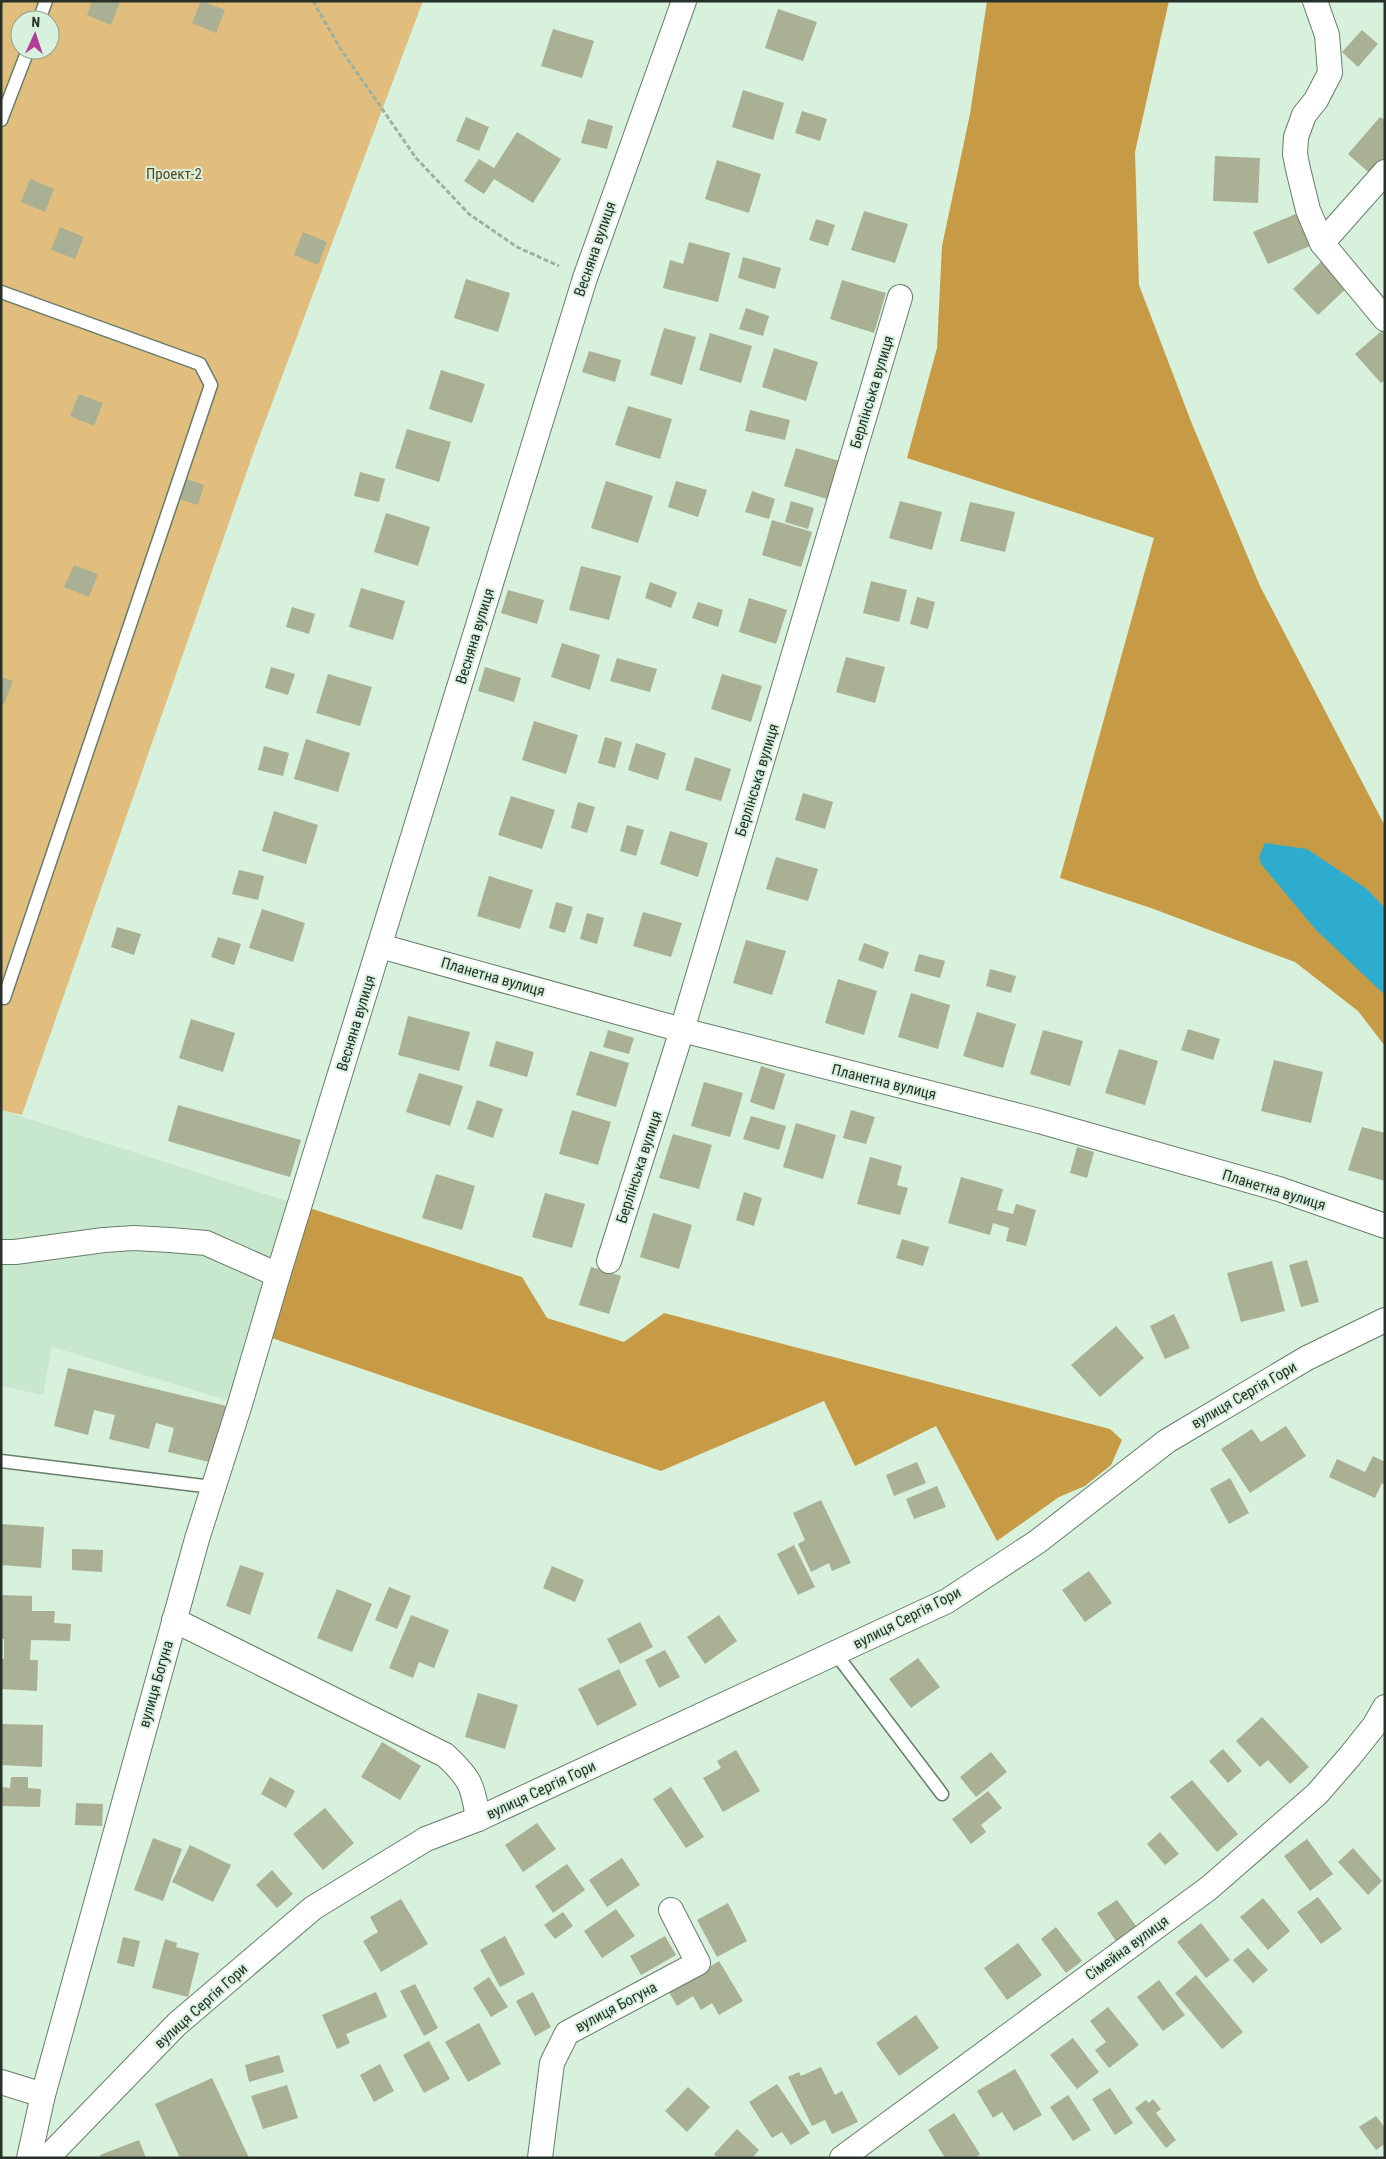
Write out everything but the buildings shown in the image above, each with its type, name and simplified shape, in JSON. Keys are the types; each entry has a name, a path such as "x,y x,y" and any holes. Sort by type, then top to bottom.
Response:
{"street":[{"name":"Весняна вулиця","path":"278,1274 585,278 684,1"},
{"path":"1315,1 1327,35 1330,73 1316,100 1304,115 1296,136 1296,154 1308,210 1322,242 1385,319"},
{"path":"1322,242 1385,172"},
{"name":"Берлінська вулиця","path":"609,1261 682,1030 900,297"},
{"name":"Планетна вулиця","path":"380,946 682,1030 1058,1126 1279,1189 1385,1226"},
{"path":"1,1252 15,1252 46,1246 114,1239 170,1240 206,1243 278,1274"},
{"name":"вулиця Богуна","path":"29,2158 43,2095 174,1620 212,1488 240,1404 278,1274"},
{"name":"вулиця Сергія Гори","path":"47,2158 177,2024 313,1908 426,1839 478,1819 947,1601 1037,1542 1167,1441 1307,1358 1385,1320"},
{"name":"вулиця Сергія Гори","path":"174,1620 445,1755 465,1774 475,1796 478,1819"},
{"name":"Сімейна вулиця","path":"842,2158 1209,1888 1317,1794 1374,1726 1385,1707"},
{"name":"вулиця Богуна","path":"540,2158 552,2063 567,2033 698,1963 671,1910"},
{"path":"1,2082 43,2095"}],"lane":[{"path":"1,120 24,60"},
{"path":"1,292 200,364 211,385 4,998"},
{"path":"1,1461 212,1488"},
{"path":"836,1654 942,1794"}],"path":[{"path":"313,1 340,48 416,158 469,214 517,247 585,278"}],"shaded area":[{"path":"987,1 1169,1 1135,152 1139,285 1192,424 1260,586 1385,826 1385,1046 1358,1011 1295,962 1151,908 1060,878 1154,538 907,458 937,348 942,246 970,114"},
{"path":"1,1110 300,1205 240,1404 52,1347 43,1395 1,1386"},
{"path":"300,1205 522,1277 547,1318 624,1342 664,1313 1110,1429 1122,1440 1111,1465 1085,1486 1059,1497 997,1541 936,1426 855,1466 824,1401 661,1471 260,1334"}],"green space":[{"name":"Проект-2","path":"1,1 423,1 254,451 22,1115 1,1110"}],"water":[{"path":"1265,843 1307,849 1367,889 1385,908 1385,995 1316,930 1261,864 1259,857"}]}
